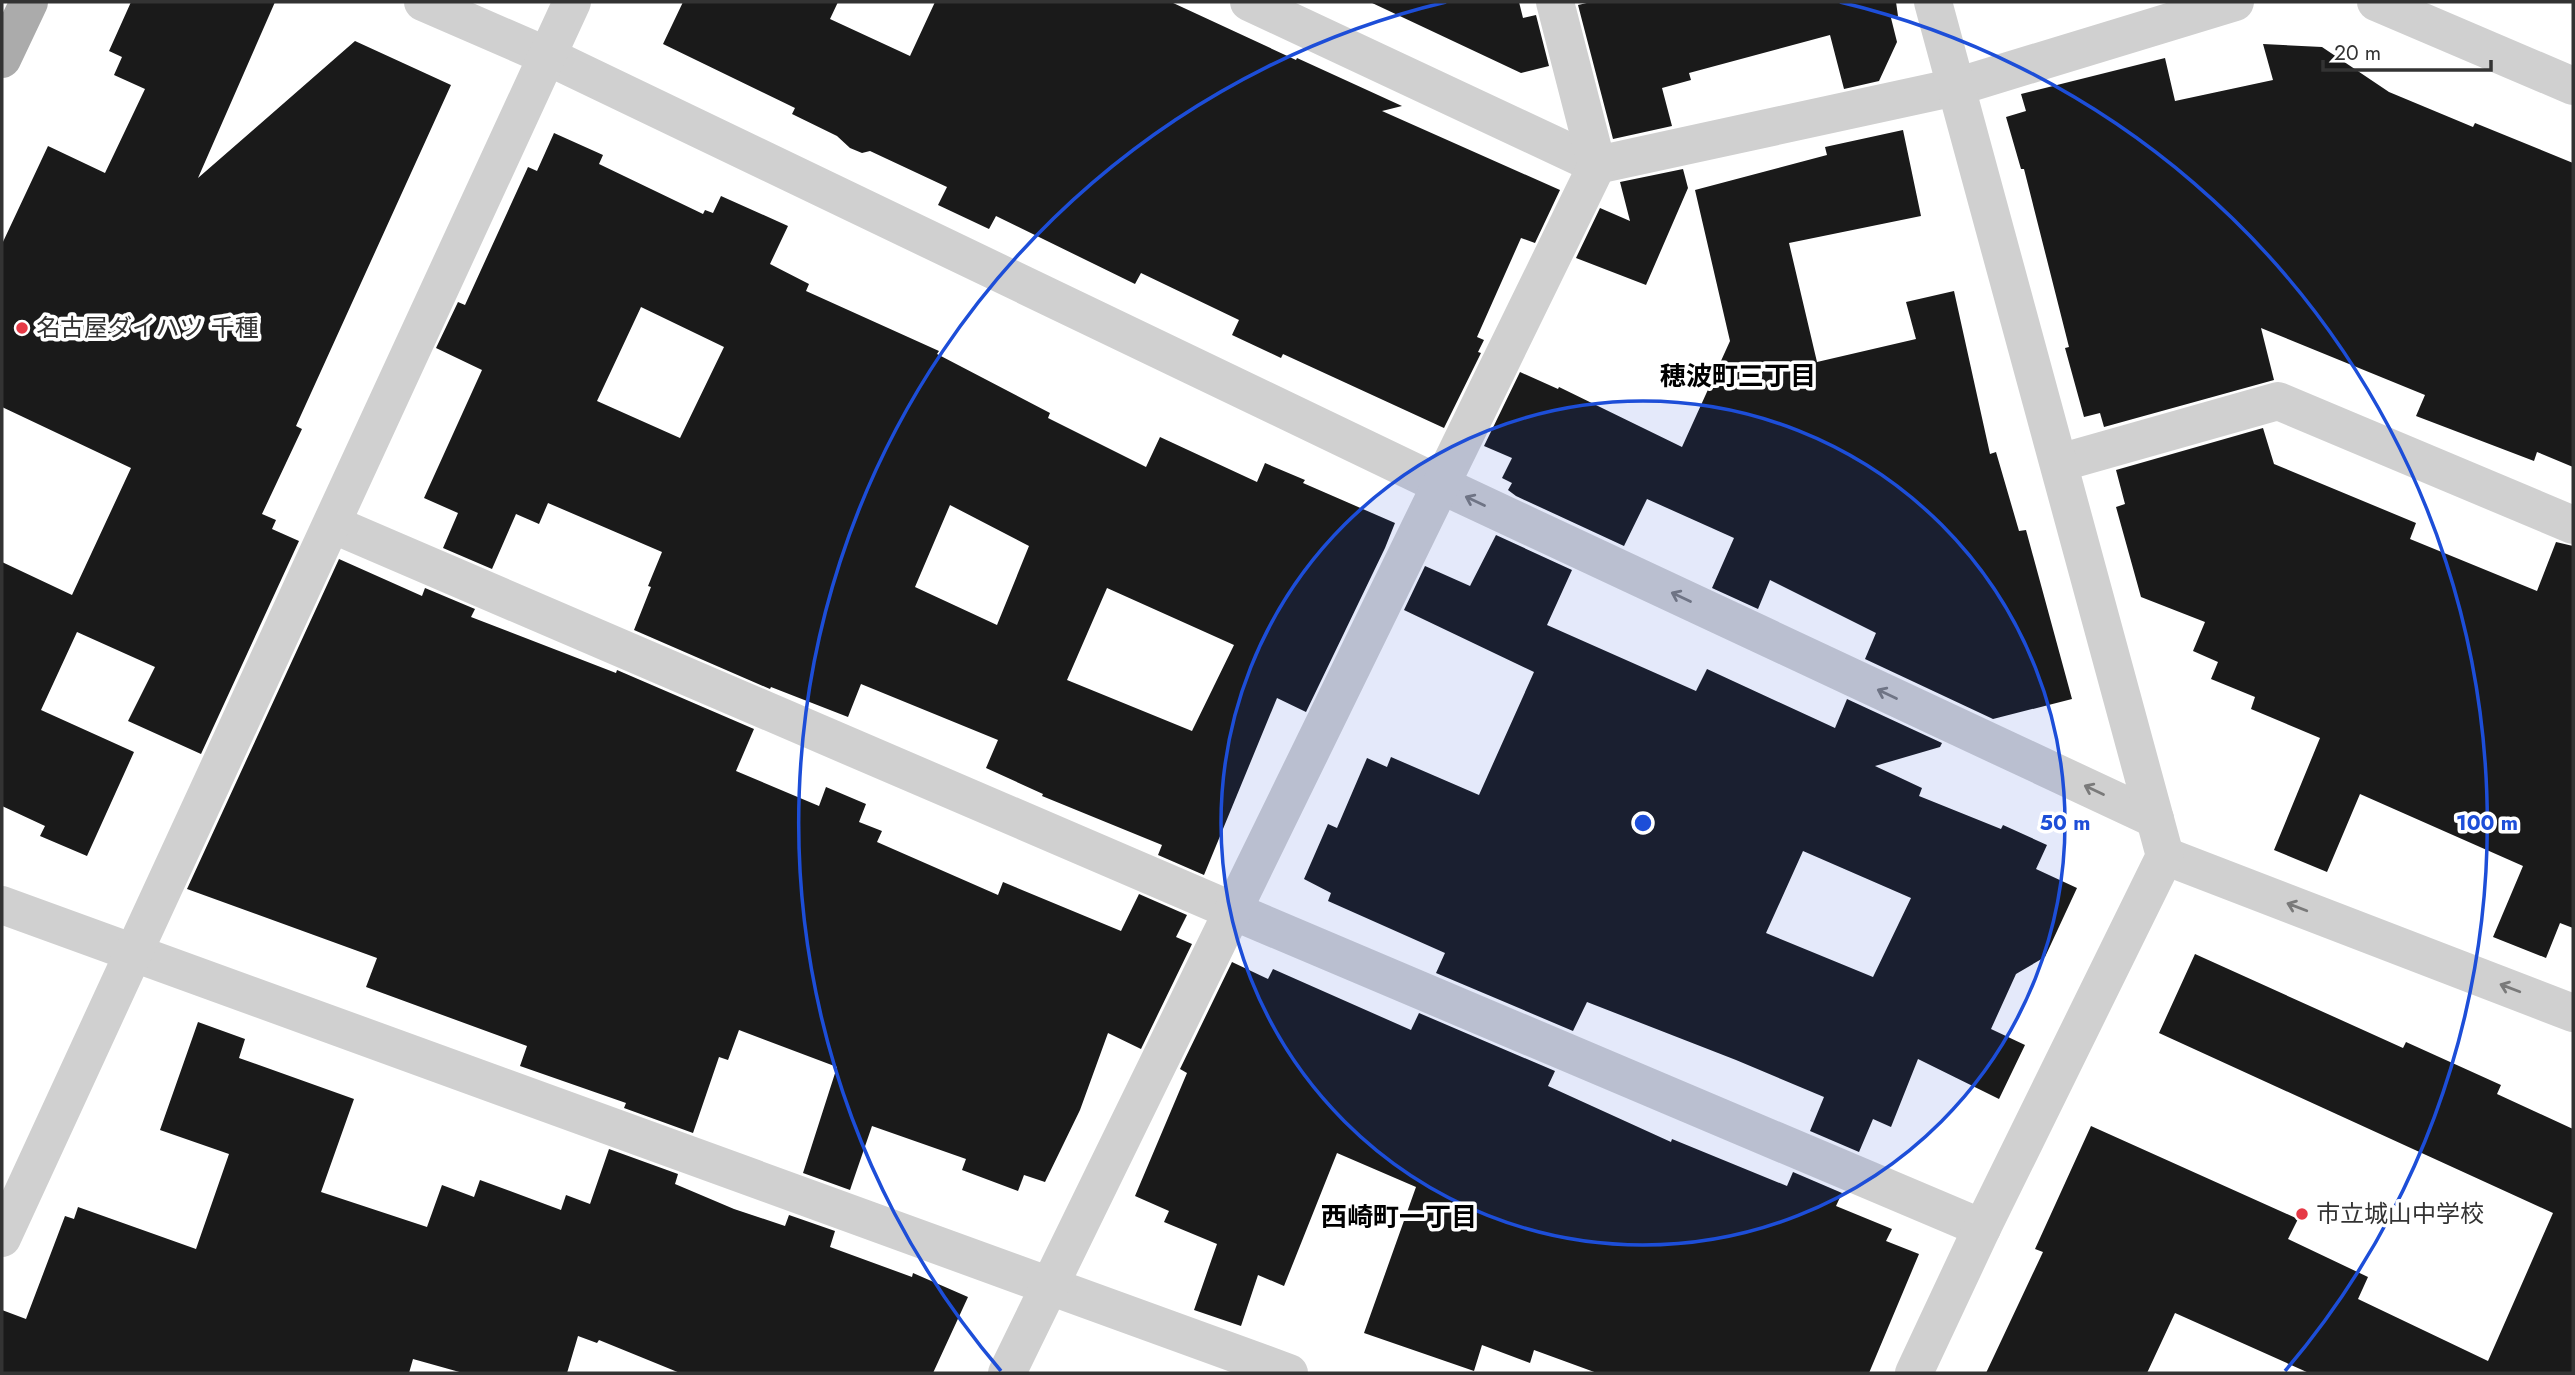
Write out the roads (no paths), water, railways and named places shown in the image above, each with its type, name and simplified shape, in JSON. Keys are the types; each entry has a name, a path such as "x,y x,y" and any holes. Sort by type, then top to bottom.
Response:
{"main road":[{"path":"2,59 29,2"}],"street":[{"path":"423,2 547,56 1441,485 2155,819"},
{"path":"2,1238 572,2"},
{"path":"1249,2 1597,165 1956,87 2235,2"},
{"path":"1007,1373 1597,165 1555,2"},
{"path":"1914,1373 1982,1228 2165,856 1933,2"},
{"path":"2376,2 2573,86"},
{"path":"2059,463 2278,401 2573,525"},
{"path":"332,524 1233,911 1982,1228"},
{"path":"2165,856 2573,1013"},
{"path":"2,905 1289,1373"}],"place":[{"name":"名古屋ダイハツ 千種","path":"22,328"},
{"name":"市立城山中学校","path":"2302,1214"}],"district":[{"name":"穂波町三丁目","path":"1738,376"},
{"name":"西崎町一丁目","path":"1399,1217"}]}
